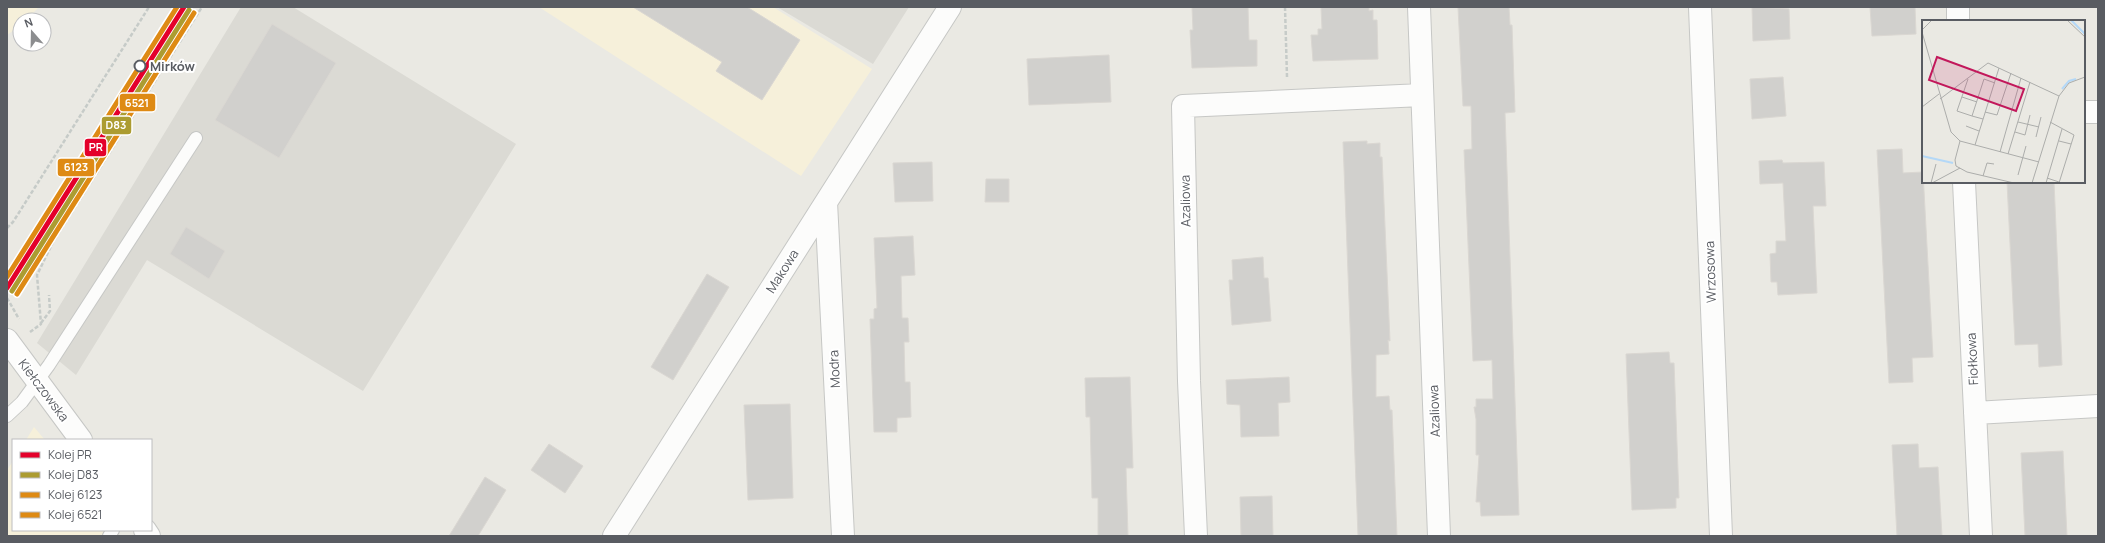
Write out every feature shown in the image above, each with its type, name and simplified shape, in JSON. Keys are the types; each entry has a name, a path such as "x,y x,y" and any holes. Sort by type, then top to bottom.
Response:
{"street":[{"name":"Makowa","path":"614,536 950,7"},
{"name":"Azaliowa","path":"1419,7 1440,536"},
{"name":"Wrzosowa","path":"1700,7 1721,536"},
{"path":"1958,7 1958,20"},
{"name":"Azaliowa","path":"1196,536 1189,381 1183,106 1422,95"},
{"path":"2085,112 2098,112"},
{"name":"Fiołkowa","path":"1964,183 1981,536"},
{"name":"Modra","path":"826,202 843,536"},
{"name":"Kiełczowska","path":"7,340 80,439"},
{"path":"1975,413 2098,406"}],"lane":[{"path":"7,416 22,402 38,381 196,138"}],"path":[{"path":"7,228 13,222 149,7"},
{"path":"41,324 37,276 53,242 202,7"},
{"path":"1285,7 1288,102"},
{"path":"28,333 41,324 50,311 49,295"}],"shaded area":[{"path":"7,7 39,7 34,12 12,12 12,32 7,35"},
{"path":"241,7 293,7 516,144 363,391 147,260 76,375 37,343"},
{"path":"539,7 773,7 872,69 801,176"},
{"path":"777,7 909,7 873,64"},
{"path":"34,427 44,439 27,439"},
{"path":"12,462 12,531 115,531 119,536 7,536 7,470"}],"building":[{"path":"633,7 747,7 800,40 762,100 716,71 722,62"},
{"path":"1192,7 1248,7 1249,40 1257,40 1257,66 1192,68 1190,30 1193,30"},
{"path":"1321,7 1369,7 1369,11 1373,10 1373,20 1377,20 1378,59 1313,61 1311,35 1318,35 1318,29 1322,29"},
{"path":"1458,7 1509,7 1510,25 1512,25 1515,112 1505,113 1519,515 1481,516 1480,502 1476,502 1479,455 1476,455 1476,419 1474,407 1476,407 1476,399 1493,399 1492,360 1473,361 1464,150 1472,149 1471,106 1463,106"},
{"path":"1752,7 1789,9 1790,39 1753,41"},
{"path":"1870,7 1915,7 1916,34 1872,36"},
{"path":"272,24 336,63 279,158 215,120"},
{"path":"1109,55 1111,102 1029,105 1027,59"},
{"path":"1783,77 1786,116 1752,119 1750,79"},
{"path":"1367,141 1367,144 1380,143 1380,157 1382,157 1390,341 1388,340 1389,354 1376,355 1376,397 1389,396 1390,410 1392,410 1397,536 1358,536 1343,142"},
{"path":"1902,149 1903,173 1922,172 1933,357 1912,358 1913,382 1889,383 1877,150"},
{"path":"1782,160 1783,163 1824,162 1826,206 1813,206 1817,293 1778,295 1777,282 1771,282 1770,254 1776,253 1776,241 1786,241 1783,183 1760,184 1759,161"},
{"path":"932,162 933,201 895,202 893,163"},
{"path":"986,179 1009,179 1009,202 985,202"},
{"path":"2007,183 2054,183 2062,365 2039,367 2038,344 2015,345"},
{"path":"186,227 225,251 209,279 170,254"},
{"path":"913,236 915,275 901,276 902,318 908,318 909,342 904,342 905,382 910,382 911,417 897,418 897,432 874,432 870,319 874,319 874,309 877,308 874,238"},
{"path":"1263,257 1264,278 1268,278 1271,321 1232,325 1229,280 1233,280 1232,260"},
{"path":"707,274 729,287 673,380 651,367"},
{"path":"1669,352 1670,363 1674,363 1679,498 1676,498 1676,508 1632,510 1626,354"},
{"path":"1130,377 1133,468 1126,468 1128,536 1098,536 1098,498 1092,498 1090,417 1086,417 1085,378"},
{"path":"1289,377 1290,402 1278,403 1279,436 1241,437 1240,405 1227,404 1226,380"},
{"path":"790,404 793,498 748,500 744,405"},
{"path":"549,444 583,466 565,493 531,470"},
{"path":"1918,444 1919,468 1938,467 1942,536 1897,536 1892,445"},
{"path":"2063,451 2067,536 2025,536 2021,453"},
{"path":"485,477 506,490 478,536 449,536"},
{"path":"1272,496 1273,536 1241,536 1240,497"}],"rail line":[{"name":"6123","path":"7,277 177,7"},
{"name":"PR","path":"7,288 184,7"},
{"name":"D83","path":"12,291 189,10"},
{"name":"6521","path":"17,294 194,13"}],"place":[{"name":"Mirków","path":"140,66"}]}
